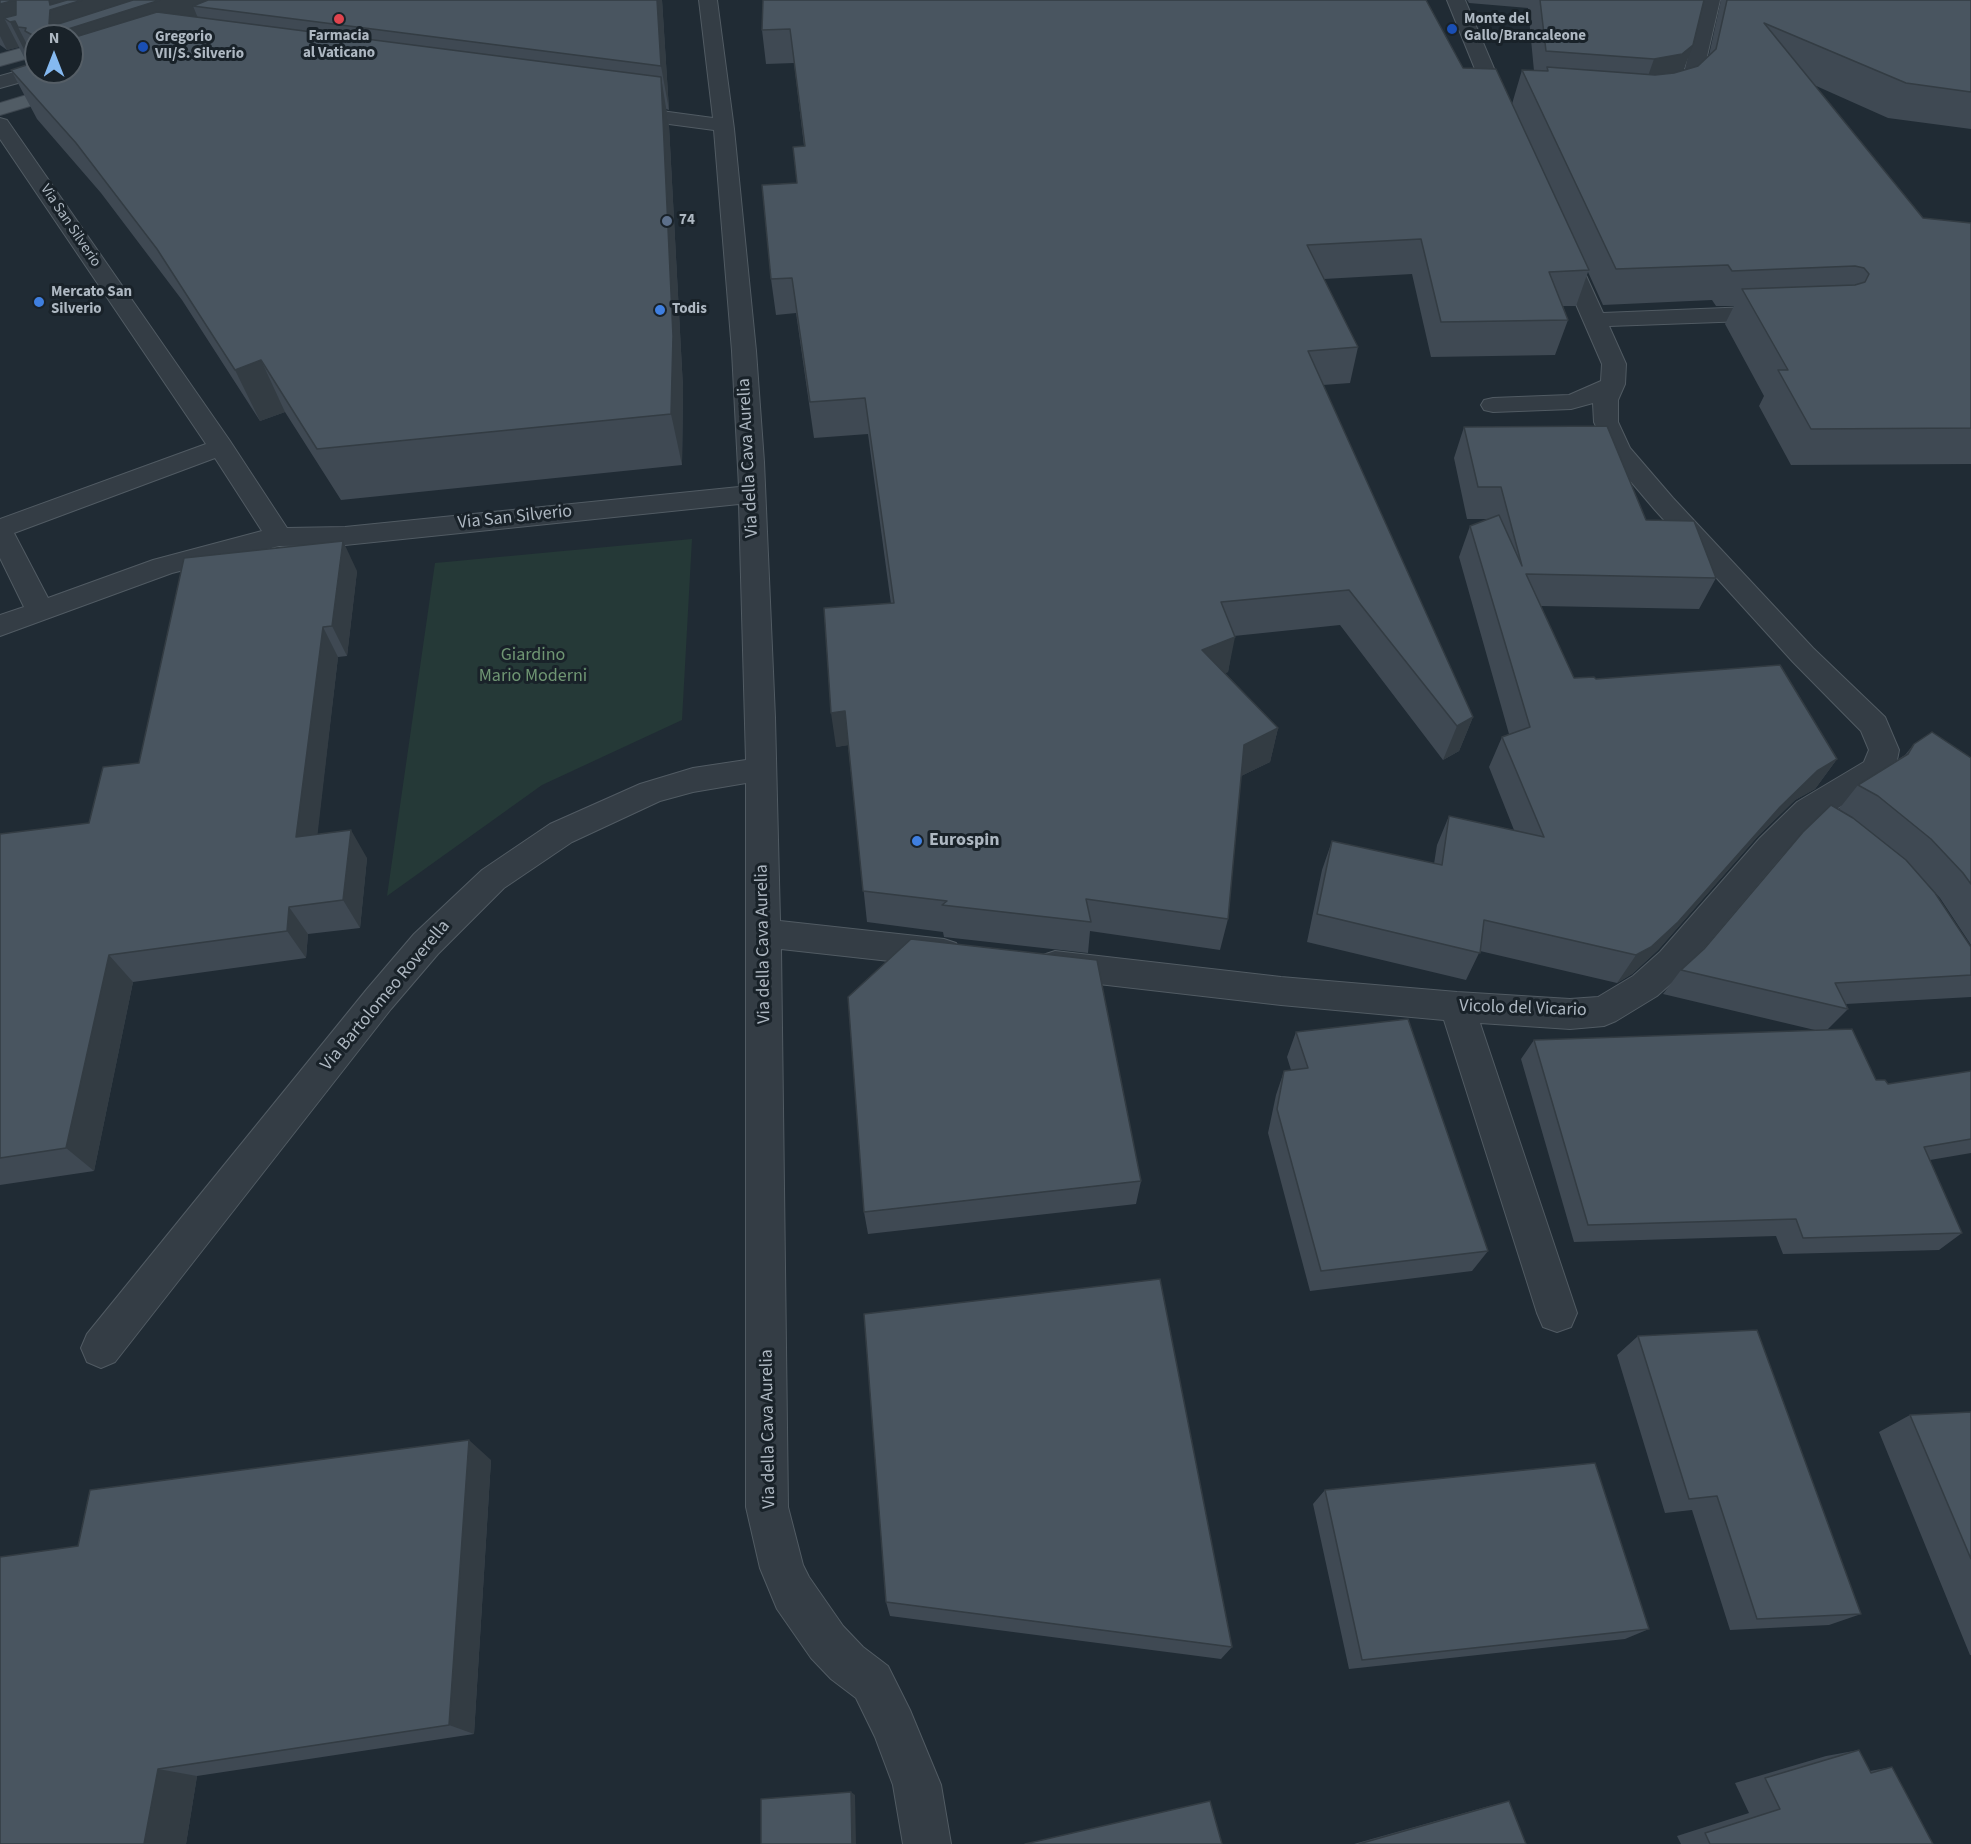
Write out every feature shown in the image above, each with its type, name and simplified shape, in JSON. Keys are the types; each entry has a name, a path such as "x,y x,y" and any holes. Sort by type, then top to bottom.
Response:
{"main road":[{"path":"0,60 24,53"},
{"path":"0,109 90,81"}],"street":[{"name":"Via della Cava Aurelia","path":"708,0 723,124 743,341 752,494 764,933 767,1507 782,1568 793,1593 827,1642 847,1663 872,1682 894,1726 917,1785 927,1844"},
{"path":"1456,0 1510,130"},
{"path":"1653,100 1677,94 1691,82 1711,0"},
{"path":"0,82 24,75"},
{"path":"1494,90 1516,92"},
{"path":"600,109 705,124 723,124"},
{"name":"Via San Silverio","path":"0,124 221,447 279,537"},
{"name":"Vicolo del Vicario","path":"1022,962 1281,991 1457,1007 1570,1014 1604,1011 1645,986 1672,962 1771,847 1808,811 1875,770 1882,760 1884,750 1874,725 1803,655 1626,462 1606,422 1606,400 1613,384 1614,364 1556,233"},
{"path":"1596,320 1802,312"},
{"path":"1492,405 1571,402 1590,396 1613,384"},
{"path":"40,610 0,530 221,447"},
{"name":"Via San Silverio","path":"0,626 173,562 237,545 279,537 345,536 752,494"},
{"name":"Via Bartolomeo Roverella","path":"101,1348 379,999 426,944 493,879 561,833 651,792 693,780 761,769"},
{"path":"1808,811 1835,828"},
{"path":"764,933 975,957"},
{"path":"1457,1007 1557,1313"}],"green space":[{"name":"Giardino Mario Moderni","path":"692,539 682,720 542,785 387,896 435,563"}],"building":[{"path":"0,0 15,0 0,4"},
{"path":"16,0 49,0 50,5 67,0 82,0 50,10 49,24 24,24 24,28 18,27 15,21 10,22 4,18 16,15"},
{"path":"133,0 160,0 84,24 58,24"},
{"path":"208,0 657,0 661,66 193,6"},
{"path":"763,0 1426,0 1463,68 1496,69 1589,270 1549,272 1568,320 1441,322 1421,239 1307,245 1358,347 1308,351 1473,717 1457,726 1349,590 1221,602 1235,637 1202,650 1278,728 1244,745 1228,919 1086,899 1091,922 942,905 947,901 863,891 845,711 831,713 824,608 894,603 865,398 810,402 792,278 771,279 762,185 797,183 793,147 805,146 790,29 762,30"},
{"path":"1540,0 1704,0 1693,45 1682,54 1654,59 1546,51"},
{"path":"1727,0 1971,0 1971,92 1906,83 1764,23 1923,218 1971,223 1971,428 1811,429 1778,370 1788,370 1742,289 1855,285 1865,282 1869,274 1864,268 1855,266 1732,271 1728,265 1616,269 1522,70 1548,71 1547,67 1655,75 1674,73 1698,66 1716,49"},
{"path":"157,12 661,77 673,336 671,414 317,449 261,360 235,370 157,249 76,143 11,70 24,66 24,84 84,84 84,34"},
{"path":"1607,426 1646,520 1694,521 1716,578 1526,574 1574,678 1594,677 1596,679 1780,665 1837,759 1817,771 1780,807 1678,922 1651,947 1636,955 1484,920 1480,953 1317,914 1332,841 1442,865 1449,816 1544,837 1502,737 1530,727 1470,526 1499,515 1522,566 1501,487 1478,487 1464,427"},
{"path":"343,541 332,626 323,627 296,837 351,830 343,900 289,907 287,931 109,955 66,1148 0,1158 0,834 89,823 103,767 139,763 184,558"},
{"path":"1932,732 1971,758 1971,884 1931,839 1878,796 1858,785 1908,754 1914,744"},
{"path":"1831,805 1853,818 1906,860 1935,893 1971,947 1971,975 1835,983 1848,1009 1681,970 1704,949 1803,832"},
{"path":"911,939 1097,960 1141,1181 864,1212 848,997"},
{"path":"1408,1019 1488,1251 1321,1271 1277,1109 1284,1071 1308,1068 1296,1032"},
{"path":"1852,1029 1876,1080 1885,1080 1888,1084 1971,1071 1971,1139 1924,1147 1962,1233 1803,1238 1796,1219 1588,1225 1534,1040"},
{"path":"1160,1279 1232,1647 886,1602 864,1314"},
{"path":"1757,1330 1861,1614 1757,1619 1717,1496 1689,1499 1638,1336"},
{"path":"1971,1412 1971,1559 1910,1415"},
{"path":"469,1440 449,1725 158,1769 144,1844 0,1844 0,1557 78,1546 90,1490"},
{"path":"1595,1463 1649,1629 1362,1660 1325,1490"},
{"path":"1859,1750 1871,1773 1892,1767 1933,1844 1710,1844 1705,1833 1780,1809 1765,1778"},
{"path":"851,1792 852,1844 761,1844 761,1799"},
{"path":"1210,1801 1222,1844 1025,1844"},
{"path":"1509,1801 1526,1844 1359,1844"}],"place":[{"name":"Farmacia al Vaticano","path":"339,19"},
{"name":"Monte del Gallo/Brancaleone","path":"1452,29"},
{"name":"Gregorio VII/S. Silverio","path":"143,47"},
{"name":"74","path":"667,221"},
{"name":"Mercato San Silverio","path":"39,302"},
{"name":"Todis","path":"660,310"},
{"name":"Eurospin","path":"917,841"}]}
